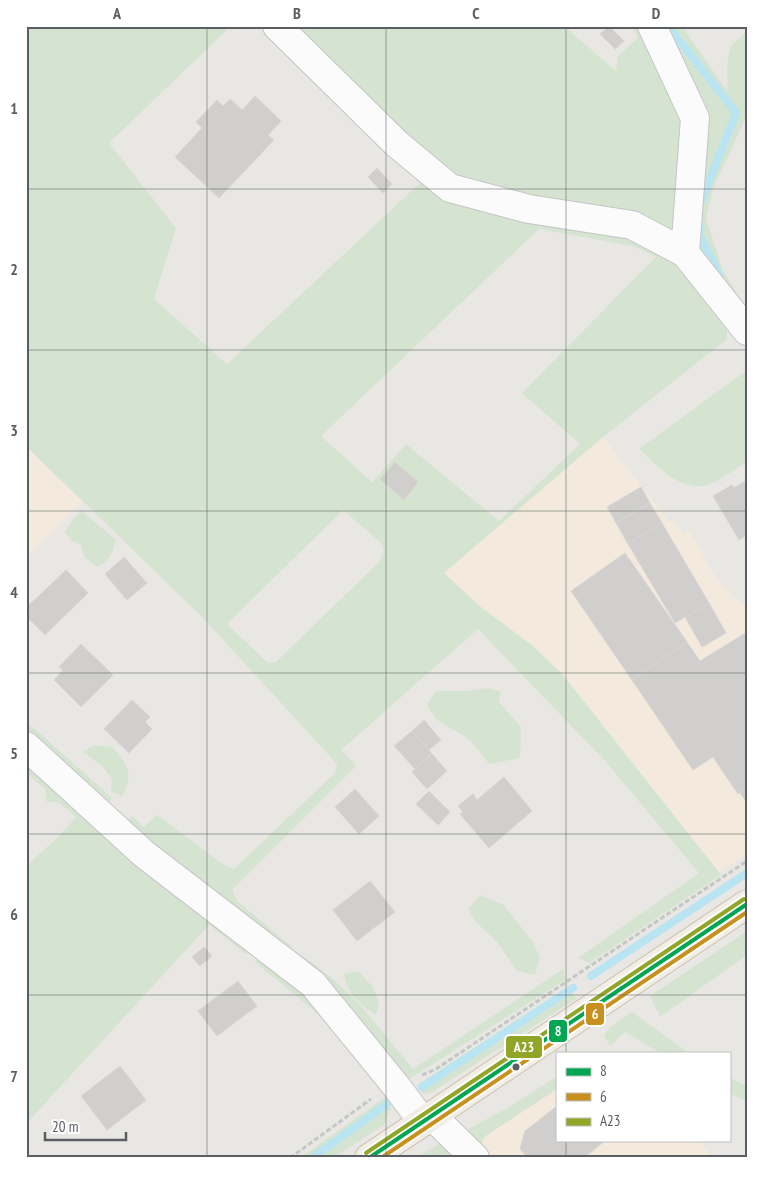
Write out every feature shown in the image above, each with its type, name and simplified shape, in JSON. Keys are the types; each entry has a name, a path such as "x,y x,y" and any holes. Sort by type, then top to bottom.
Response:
{"main road":[{"path":"369,1158 747,904"}],"street":[{"path":"277,26 397,144 450,188 529,209 632,226 685,253 747,331"},
{"path":"652,26 695,118 685,253"},
{"path":"26,746 144,854 314,984 396,1086 428,1119 475,1158"}],"path":[{"path":"290,1158 379,1094 436,1069 747,862"}],"shaded area":[{"path":"603,437 668,521 674,521 684,534 689,531 718,581 743,605 747,603 747,854 719,872 563,675 533,646 481,607 443,573"},
{"path":"26,447 82,502 26,559"},
{"path":"556,1090 556,1142 699,1142 714,1158 488,1158 480,1149 484,1137"}],"green space":[{"path":"26,26 231,26 109,143 176,228 154,299 227,364 424,179 634,237 672,259 727,326 727,339 603,437 444,573 481,607 533,646 563,675 721,875 589,963 578,958 699,873 606,762 478,629 341,750 356,766 232,890 238,902 292,947 284,948 125,824 132,816 144,827 157,815 223,864 234,869 335,773 337,764 203,618 26,446","holes":["539,229 633,246 656,257 522,393 580,444 499,521 406,444 372,482 321,436","343,510 382,544 384,552 379,562 275,663 267,662 227,624"]},
{"path":"289,26 564,26 616,71 618,56 638,38 632,26 646,26 681,99 683,234 531,205 436,168"},
{"path":"660,26 682,26 727,91 730,49 747,30 747,115 713,189 706,219 723,271 737,293 729,300 706,266 696,241 702,163"},
{"path":"747,370 747,462 713,483 692,486 672,478 639,449"},
{"path":"82,511 116,540 110,556 97,567 84,557 81,545 72,541 65,532 73,519"},
{"path":"487,688 501,692 499,702 521,727 520,758 489,764 478,749 468,740 438,720 430,711 427,703 437,691 466,691"},
{"path":"26,721 112,798 105,806 26,734"},
{"path":"93,745 112,747 122,758 129,775 126,789 122,796 111,792 112,779 102,766 83,752"},
{"path":"26,761 253,945 246,954 209,925 26,1124 26,866 58,837 76,817 58,802 47,802 46,790 26,773"},
{"path":"480,895 504,905 532,941 540,957 535,975 517,971 497,942 476,922 468,909"},
{"path":"747,931 747,955 660,1017 650,996"},
{"path":"302,955 333,979 362,1007 413,1069 563,969 565,980 411,1078 406,1078 304,966"},
{"path":"267,957 324,1008 319,1015 254,961"},
{"path":"358,971 373,987 379,1003 376,1015 360,1003 351,993 345,981 344,974"},
{"path":"569,986 576,999 429,1094 423,1093 417,1085"},
{"path":"632,1012 688,1052 658,1052 625,1032 610,1046 604,1035 610,1027"},
{"path":"556,1077 556,1090 484,1137 480,1149 459,1134 511,1106"},
{"path":"730,1078 747,1086 747,1102 730,1094"},
{"path":"387,1096 390,1109 384,1125 333,1158 300,1158"},
{"path":"440,1143 456,1158 416,1158"}],"building":[{"path":"609,26 624,41 615,49 600,34"},
{"path":"255,96 281,121 268,135 274,140 219,198 175,157 202,128 196,122 217,100 223,106 230,99 242,110"},
{"path":"377,168 392,184 383,193 368,177"},
{"path":"395,462 418,482 404,500 380,479"},
{"path":"747,480 747,535 739,540 713,496 732,485 734,488"},
{"path":"641,487 650,503 616,523 607,507"},
{"path":"650,503 662,523 628,544 616,523"},
{"path":"662,523 709,603 675,623 628,544"},
{"path":"625,553 687,642 632,680 571,591"},
{"path":"124,557 147,583 127,600 105,574"},
{"path":"66,570 88,593 45,635 26,616 26,608"},
{"path":"709,603 726,633 702,647 685,617"},
{"path":"747,632 747,788 738,794 713,757 693,770 632,680 687,642 700,661"},
{"path":"81,644 113,675 81,707 54,680 63,670 59,667"},
{"path":"132,700 150,717 145,722 152,729 129,753 104,729"},
{"path":"424,720 441,740 429,750 412,731"},
{"path":"412,731 432,754 415,769 394,746"},
{"path":"432,754 447,771 427,789 412,772"},
{"path":"504,777 532,811 489,848 460,814 463,812 458,806 473,794 477,800"},
{"path":"747,788 747,801 746,801 740,793"},
{"path":"355,789 379,816 359,834 335,807"},
{"path":"429,791 450,812 438,825 416,804"},
{"path":"370,881 395,912 357,941 333,910"},
{"path":"204,947 212,956 200,966 192,957"},
{"path":"238,981 257,1006 217,1036 198,1011"},
{"path":"120,1066 146,1100 107,1130 81,1096"},
{"path":"556,1107 556,1142 604,1142 584,1158 528,1158 520,1149 525,1131"}],"waterway":[{"path":"668,26 736,113 701,202"},
{"path":"700,226 699,234 720,277"},
{"path":"591,976 747,873"},
{"path":"422,1087 573,988"},
{"path":"312,1158 387,1104"}],"transit line":[{"name":"A23","path":"366,1153 744,899"},
{"name":"8","path":"369,1158 747,904"},
{"name":"6","path":"381,1158 747,912"}]}
